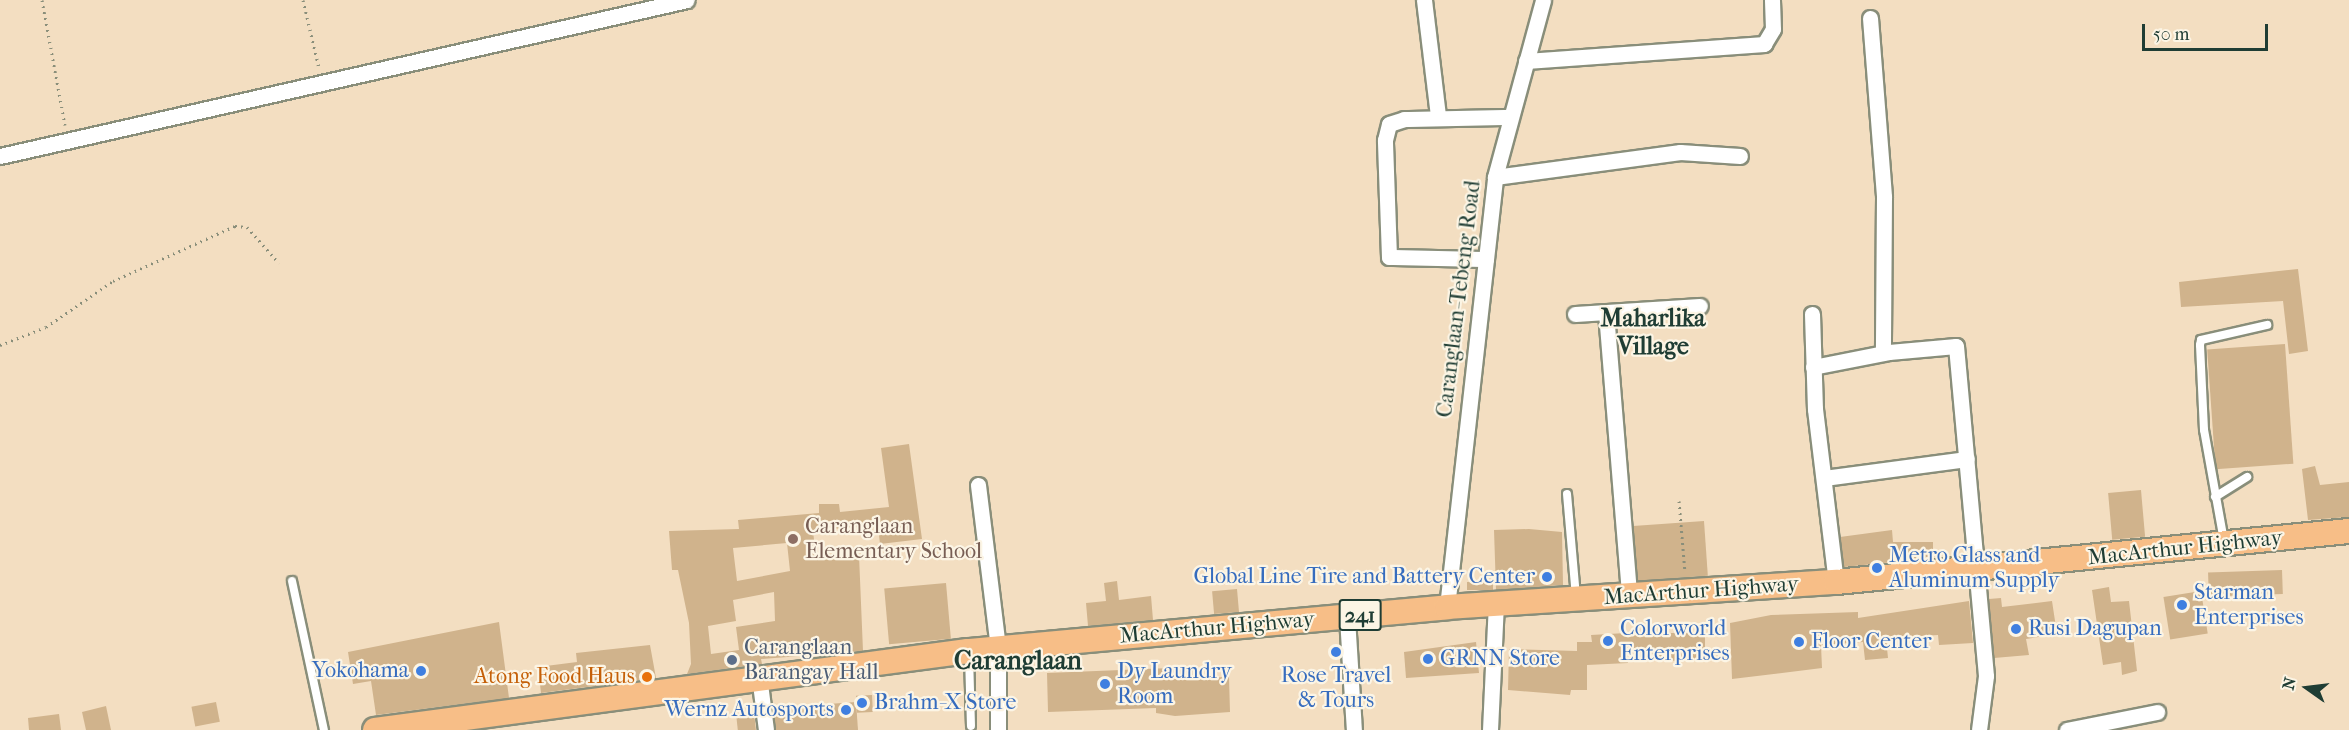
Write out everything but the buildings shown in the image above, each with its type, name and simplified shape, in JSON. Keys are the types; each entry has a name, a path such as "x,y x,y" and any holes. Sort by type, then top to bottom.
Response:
{"main road":[{"name":"MacArthur Highway","path":"375,730 759,676 968,651 1447,608 1836,582 2349,531"}],"street":[{"path":"0,156 321,85 687,0"},
{"path":"1424,0 1438,116"},
{"name":"Caranglaan-Tebeng Road","path":"1447,608 1495,177 1508,117 1543,0"},
{"path":"1526,61 1764,44 1773,28 1772,0"},
{"path":"1870,18 1882,165 1883,353"},
{"path":"1486,259 1389,257 1385,140 1389,124 1438,116 1508,117"},
{"path":"1495,177 1680,152 1740,156"},
{"path":"1575,314 1700,306"},
{"path":"1606,313 1629,595"},
{"path":"1812,314 1813,367 1836,582"},
{"path":"1813,367 1883,353 1956,346 1979,568 1986,676 1979,730"},
{"path":"1824,478 1967,459"},
{"path":"978,485 998,649 998,730"},
{"path":"1490,730 1496,605"},
{"path":"1347,617 1354,730"},
{"path":"759,676 766,730"},
{"path":"2067,730 2157,712"}],"lane":[{"path":"2225,544 2204,430 2200,345 2201,340 2267,325"},
{"path":"2215,497 2247,477"},
{"path":"1567,494 1576,599"},
{"path":"292,581 324,730"},
{"path":"968,651 971,726"}],"path":[{"path":"42,0 67,142"},
{"path":"303,0 321,85"},
{"path":"0,345 46,327 113,281 235,225 247,227 279,263"},
{"path":"1679,501 1687,592"}],"place":[{"name":"Caranglaan Elementary School","path":"793,539"},
{"name":"Metro Glass and Aluminum Supply","path":"1877,568"},
{"name":"Global Line Tire and Battery Center","path":"1547,577"},
{"name":"Starman Enterprises","path":"2182,605"},
{"name":"Rusi Dagupan","path":"2016,629"},
{"name":"Colorworld Enterprises","path":"1608,641"},
{"name":"Floor Center","path":"1799,642"},
{"name":"Rose Travel & Tours","path":"1336,652"},
{"name":"GRNN Store","path":"1428,659"},
{"name":"Caranglaan Barangay Hall","path":"732,660"},
{"name":"Yokohama","path":"421,671"},
{"name":"Atong Food Haus","path":"647,677"},
{"name":"Dy Laundry Room","path":"1105,684"},
{"name":"Brahm-X Store","path":"862,703"},
{"name":"Wernz Autosports","path":"846,710"}],"district":[{"name":"Maharlika Village","path":"1653,333"},
{"name":"Caranglaan","path":"1018,661"}]}
